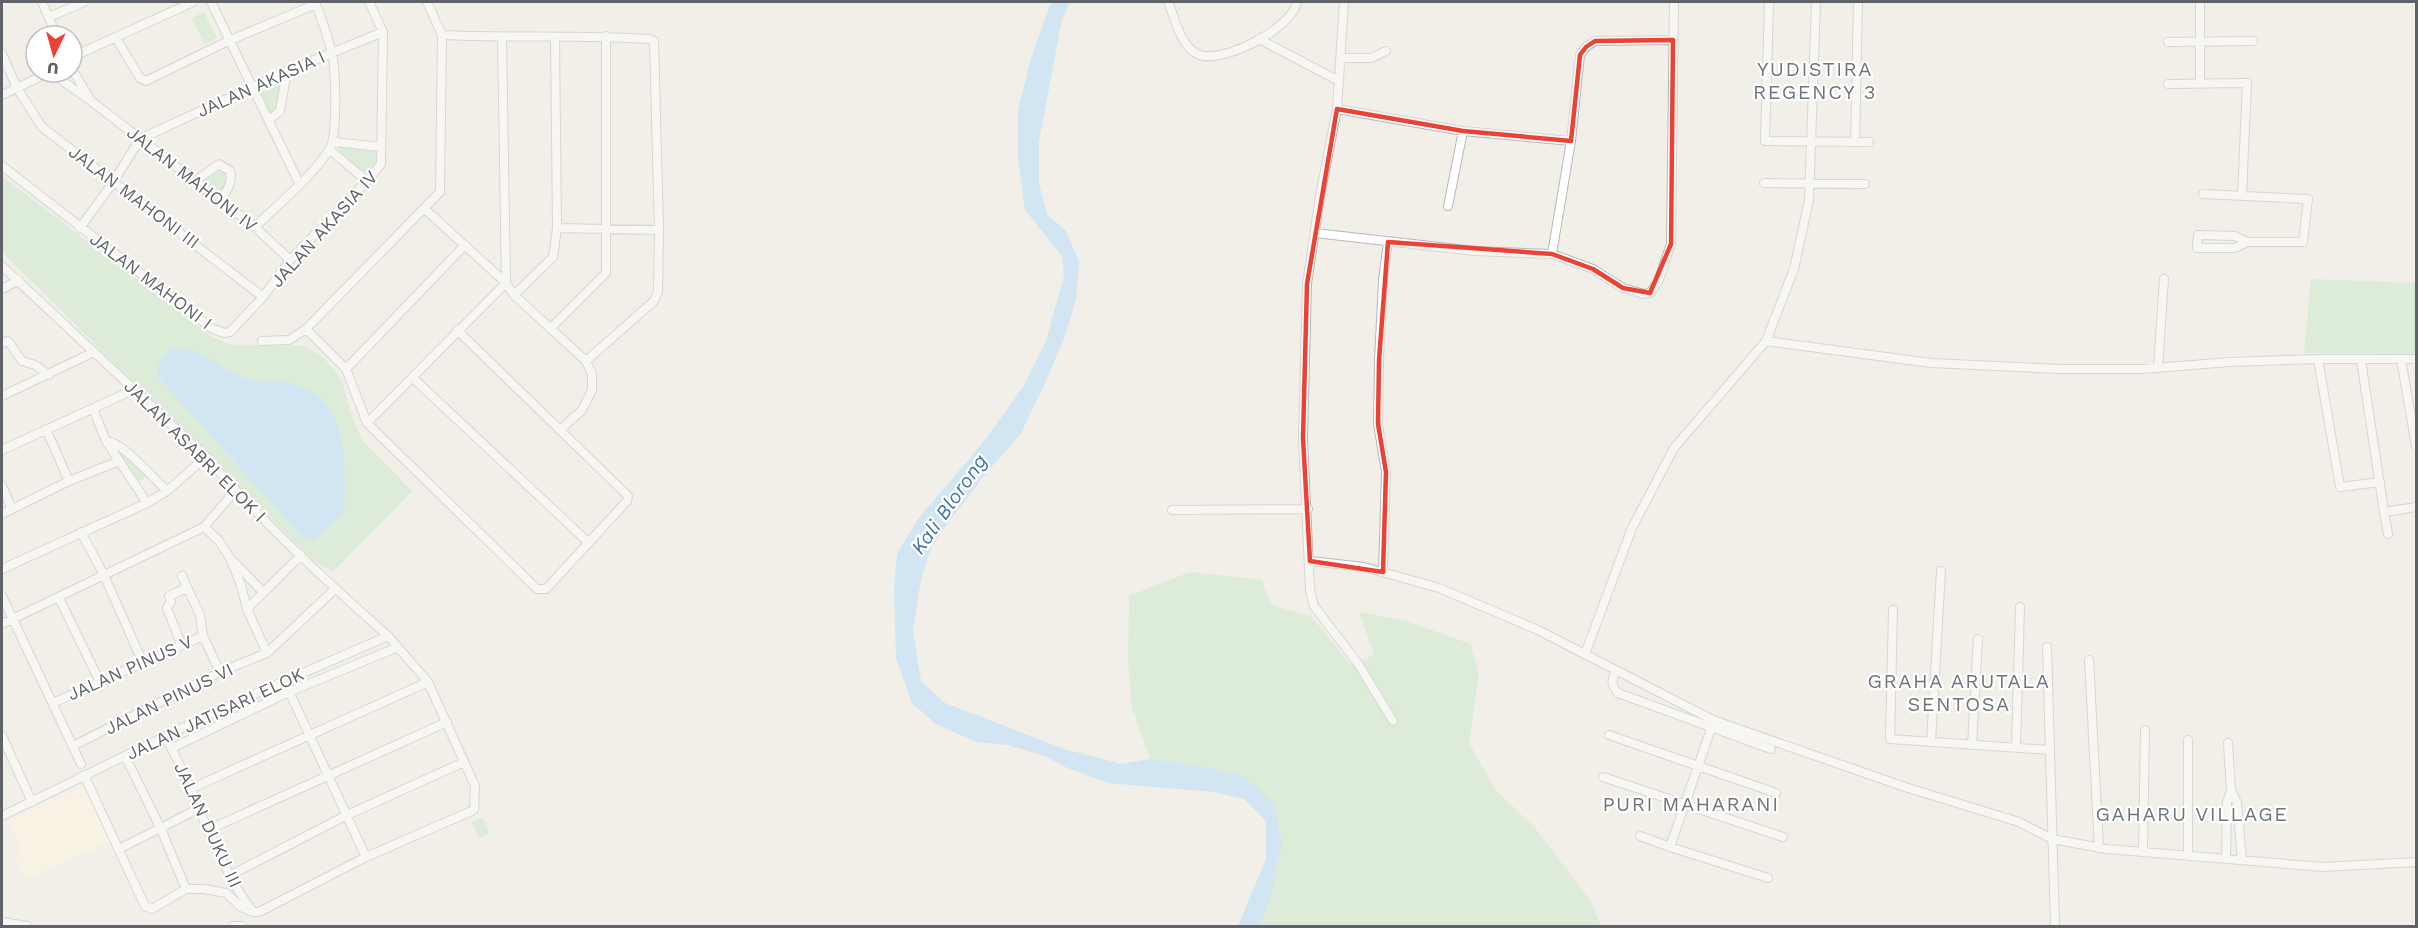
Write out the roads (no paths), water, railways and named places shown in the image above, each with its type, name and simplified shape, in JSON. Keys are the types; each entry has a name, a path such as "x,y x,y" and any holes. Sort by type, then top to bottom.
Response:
{"street":[{"path":"42,2 52,24"},
{"path":"49,17 84,2"},
{"path":"84,52 193,2"},
{"path":"211,2 299,183"},
{"path":"369,2 383,32"},
{"path":"262,341 289,340 306,329 438,195 440,189 442,35 427,2"},
{"path":"1168,2 1185,43 1194,53 1206,58 1216,57 1258,39 1287,21 1297,2"},
{"path":"1344,2 1337,109 1320,196 1307,284 1303,438 1310,590 1314,606 1359,665 1393,721"},
{"path":"1315,232 1388,242 1552,254 1593,269 1623,288 1644,294 1650,293 1658,282 1671,244 1674,2"},
{"path":"1769,2 1765,141 1869,142"},
{"path":"1854,142 1858,2"},
{"path":"2200,2 2200,83"},
{"path":"116,38 144,81 315,3 332,52 335,104 331,146 299,183 255,226"},
{"path":"1585,654 1632,528 1674,448 1766,341 1794,269 1809,200 1813,6"},
{"name":"JALAN AKASIA I","path":"140,139 287,71 383,32"},
{"name":"JALAN AKASIA IV","path":"224,333 234,329 263,297 291,260 381,164 383,32"},
{"path":"442,35 606,36 650,39 656,45 658,292 654,301 586,362"},
{"path":"552,327 606,273 606,36"},
{"path":"367,423 506,283 502,37"},
{"path":"514,295 553,257 557,228 555,37"},
{"path":"1258,39 1339,81"},
{"path":"1552,254 1571,141 1580,55 1595,41 1673,40"},
{"path":"2168,42 2253,41"},
{"path":"1341,58 1371,58 1386,51"},
{"name":"JALAN MAHONI III","path":"2,54 17,88 42,127 263,297"},
{"path":"269,120 280,111 287,71"},
{"path":"2168,84 2247,83 2242,195"},
{"path":"2,95 25,84"},
{"name":"JALAN MAHONI IV","path":"67,84 255,226 291,260"},
{"name":"JALAN MAHONI IV","path":"81,84 91,101"},
{"path":"1337,109 1463,131 1571,141"},
{"path":"1448,206 1463,131"},
{"name":"JALAN MAHONI I","path":"80,228 114,181 140,139"},
{"path":"331,146 381,147"},
{"path":"331,146 367,181"},
{"path":"195,181 219,164 230,171 228,191 220,200"},
{"name":"JALAN MAHONI I","path":"2,166 211,328 224,333"},
{"path":"1764,183 1865,184"},
{"path":"2203,194 2308,199 2303,242 2247,242 2235,248 2197,248 2198,235 2235,236 2247,242"},
{"path":"425,209 506,283 514,295 552,327 586,362 593,380 588,399 582,410 560,430"},
{"path":"557,228 659,230"},
{"path":"1383,572 1386,472 1378,424 1383,280 1388,242"},
{"path":"346,369 465,245"},
{"name":"JALAN ASABRI ELOK I","path":"2,266 206,457 235,491 335,589 388,636"},
{"path":"2158,368 2164,279"},
{"path":"2,289 19,280"},
{"path":"306,329 346,369 367,423 537,589 543,590 548,588 627,501 628,496 457,330"},
{"path":"2,343 8,341 22,361 35,365 49,375"},
{"path":"1766,341 1950,365 2060,369 2158,368 2230,362 2318,359 2416,359"},
{"path":"2,396 94,352"},
{"path":"2318,359 2340,487 2380,482"},
{"path":"2401,359 2416,446"},
{"path":"2361,360 2388,534"},
{"path":"413,378 589,543"},
{"path":"2,450 133,390"},
{"path":"93,409 106,441 147,502"},
{"path":"46,429 69,482"},
{"path":"106,441 111,441 135,460 167,491"},
{"path":"2,569 147,502 167,491 206,457"},
{"path":"2,514 119,461"},
{"path":"2,486 12,509"},
{"path":"2,624 204,527 235,491"},
{"path":"2384,512 2416,507"},
{"path":"1172,510 1308,509"},
{"path":"204,527 219,541 230,558 241,585 247,609 267,653 335,589"},
{"path":"81,532 104,575 142,662"},
{"path":"247,609 301,555"},
{"path":"230,558 263,592"},
{"path":"1310,561 1364,567 1439,588 1538,630 1713,720 1905,787 2019,822 2052,839 2099,848 2323,867 2416,862"},
{"path":"1931,742 1941,571"},
{"path":"182,576 200,615 203,636"},
{"path":"181,644 166,608 171,602 169,596 187,588"},
{"path":"2,596 81,764"},
{"path":"59,598 100,682"},
{"path":"2016,747 2020,607"},
{"path":"1893,610 1890,739 2050,750"},
{"name":"JALAN PINUS V","path":"53,703 203,636 220,672"},
{"path":"84,775 145,906 152,909 186,889 220,891 226,893 241,907 259,912 366,857 474,810 475,786 428,682 396,648 388,636"},
{"name":"JALAN JATISARI ELOK","path":"2,816 165,736 388,636"},
{"path":"1972,744 1978,639"},
{"path":"2047,647 2055,927"},
{"name":"JALAN JATISARI ELOK","path":"172,748 289,692 396,648"},
{"name":"JALAN PINUS VI","path":"73,746 220,672 267,653"},
{"path":"2089,660 2099,848"},
{"path":"1616,670 1612,687 1618,693 1771,749"},
{"path":"284,681 366,857"},
{"path":"190,789 428,682"},
{"path":"208,830 447,722"},
{"path":"1670,847 1712,726"},
{"path":"2143,851 2145,730"},
{"path":"2,735 32,802"},
{"path":"1609,735 1776,793"},
{"name":"JALAN DUKU III","path":"165,736 240,896 253,912"},
{"path":"2188,740 2188,856"},
{"path":"2228,743 2231,790 2236,803 2242,860"},
{"path":"125,756 186,889"},
{"path":"231,875 345,816 464,762"},
{"path":"1603,777 1783,837"},
{"path":"2226,859 2227,802 2231,790"},
{"path":"119,849 198,808"},
{"path":"1640,836 1768,878"},
{"path":"2,922 27,927"},
{"path":"233,927 242,927"}],"water":[{"name":"Kali Blorong","path":"1051,2 1070,2 1062,19 1039,141 1039,184 1047,214 1066,231 1079,262 1076,299 1066,333 1020,435 986,473 932,544 921,579 913,630 921,681 945,703 1064,749 1122,764 1150,759 1209,768 1245,777 1275,805 1282,847 1269,902 1260,926 1238,926 1266,859 1266,821 1244,799 1214,792 1108,783 1065,767 1045,756 1007,745 976,742 936,724 912,703 896,658 894,588 897,554 918,519 985,440 1023,387 1046,341 1064,276 1062,256 1025,210 1018,159 1018,110 1031,59"},
{"path":"172,348 195,352 248,379 284,382 306,389 322,400 333,415 340,432 345,472 344,513 314,540 305,540 159,378 157,364"}],"district":[{"name":"YUDISTIRA REGENCY 3","path":"1815,80"},
{"name":"GRAHA ARUTALA SENTOSA","path":"1959,692"},
{"name":"PURI MAHARANI","path":"1691,804"},
{"name":"GAHARU VILLAGE","path":"2192,814"}]}
